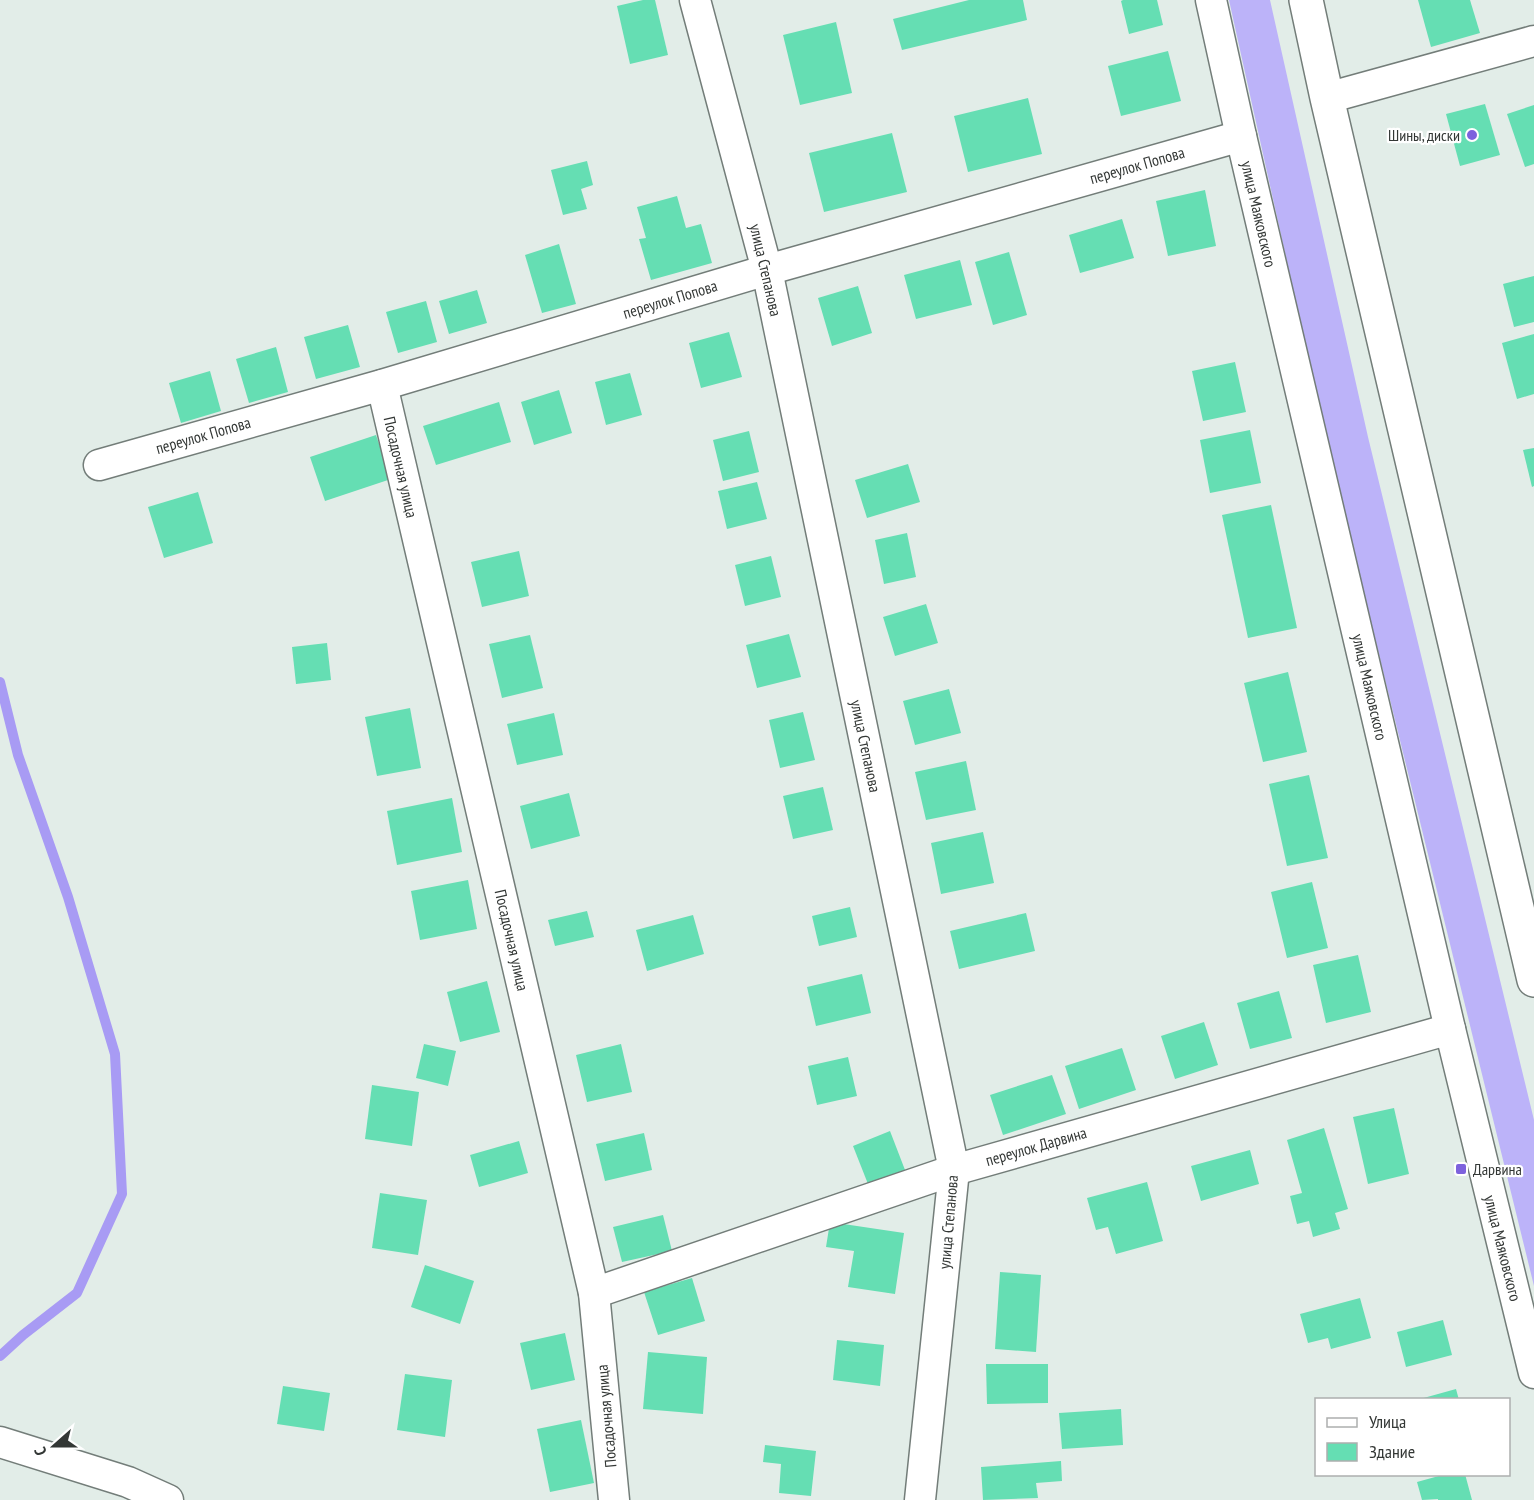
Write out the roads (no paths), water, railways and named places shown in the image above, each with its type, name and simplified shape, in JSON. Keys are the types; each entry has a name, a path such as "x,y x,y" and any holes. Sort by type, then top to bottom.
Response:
{"main road":[{"path":"1306,0 1534,980"}],"street":[{"name":"улица Степанова","path":"695,0 767,270 954,1170 920,1500"},
{"name":"улица Маяковского","path":"1211,0 1450,1029 1534,1373"},
{"path":"1327,98 1534,41"},
{"name":"переулок Попова","path":"99,465 382,385 767,270 1241,136"},
{"name":"Посадочная улица","path":"382,385 594,1293 614,1500"},
{"name":"переулок Дарвина","path":"594,1293 954,1170 1450,1029"},
{"path":"0,1442 128,1482 168,1500"}],"waterway":[{"path":"0,682 18,755 68,897 115,1054 122,1194 77,1293 0,1356"}],"place":[{"name":"Шины, диски","path":"1472,135"},
{"name":"Дарвина","path":"1461,1169"}]}
